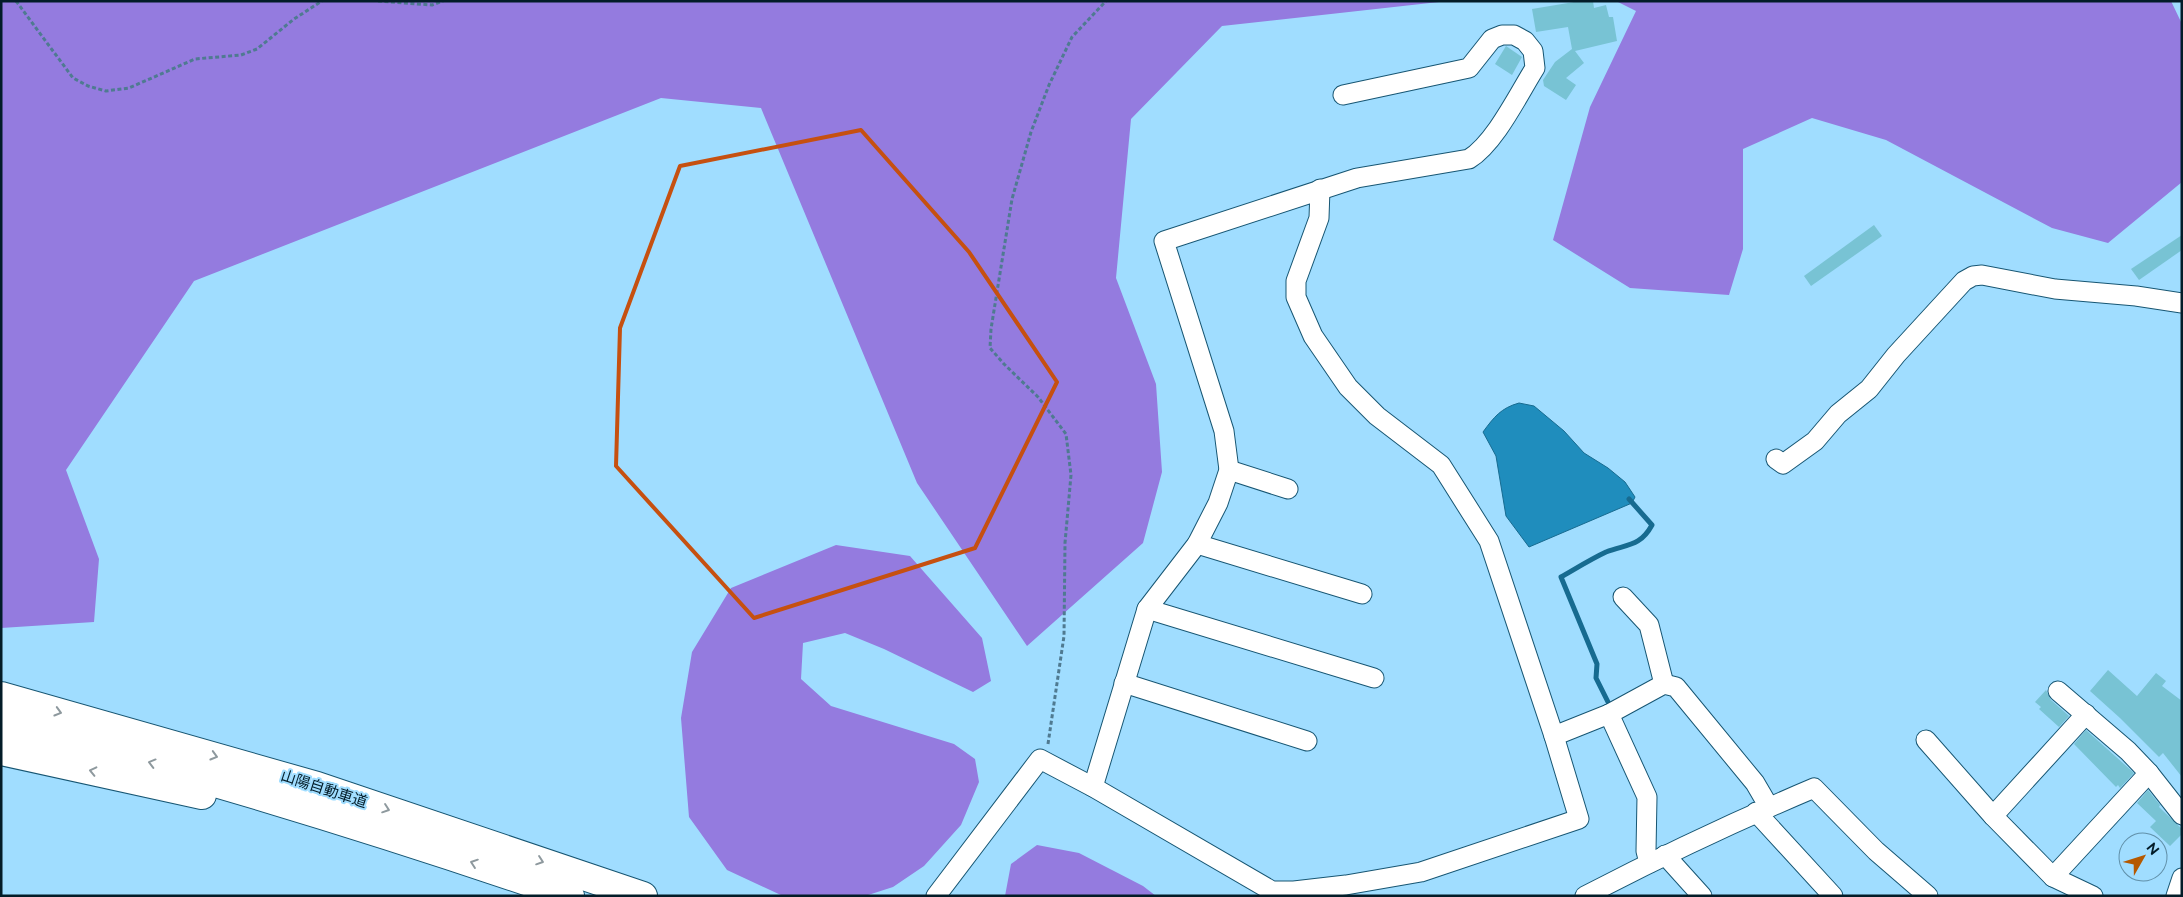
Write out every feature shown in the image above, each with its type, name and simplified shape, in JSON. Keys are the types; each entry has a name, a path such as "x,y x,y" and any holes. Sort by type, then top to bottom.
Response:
{"highway":[{"name":"山陽自動車道","path":"1,696 317,786 643,896"},
{"name":"山陽自動車道","path":"1,723 158,764 414,842 570,896"},
{"path":"1,751 414,842"}],"street":[{"path":"1093,787 1147,609 1197,544 1218,502 1229,470 1224,431 1164,241 1357,178 1469,159 1490,139 1535,68 1533,51 1525,41 1514,35 1502,35 1492,39 1469,68 1343,95"},
{"path":"936,896 1040,759 1093,787 1271,893 1421,872 1579,819 1554,736 1489,541 1441,465 1377,416 1348,387 1313,336 1296,297 1296,281 1319,218 1320,189"},
{"path":"1776,459 1783,464 1815,440 1838,414 1869,390 1896,355 1964,281 1972,276 1982,275 2055,288 2136,296 2182,303"},
{"path":"1229,470 1288,489"},
{"path":"1197,544 1362,594"},
{"path":"1624,598 1649,626 1664,684"},
{"path":"1147,609 1374,678"},
{"path":"1124,683 1306,741"},
{"path":"1554,736 1609,714 1664,684 1676,687 1755,783 1763,810 1833,896"},
{"path":"2058,691 2128,751 2182,815"},
{"path":"1609,714 1647,797 1646,851 1702,896"},
{"path":"1992,816 2086,714"},
{"path":"1926,740 1992,816 2053,877 2093,896"},
{"path":"2053,877 2148,773"},
{"path":"1585,896 1657,859 1814,788 1876,851 1928,896"},
{"path":"2176,896 2182,878"}],"path":[{"path":"16,1 73,78 88,86 106,91 129,88 195,59 241,55 257,49 294,19 322,1"},
{"path":"378,1 432,4 443,1"},
{"path":"1040,759 1048,744 1064,636 1065,543 1071,475 1066,434 1038,397 990,348 991,329 1012,199 1031,132 1049,85 1072,37 1106,1"}],"highlighted area":[{"path":"861,130 969,252 1057,382 975,548 754,618 616,466 620,328 680,166"}],"shaded area":[{"path":"1,1 1448,1 1222,26 1131,119 1116,278 1156,384 1162,472 1143,543 1027,646 917,483 761,108 661,98 194,281 66,470 99,559 94,622 1,628"},
{"path":"1616,1 2171,1 2182,24 2182,182 2108,243 2052,228 1886,140 1812,118 1743,149 1743,249 1729,295 1630,288 1553,240 1590,107 1636,11"},
{"path":"836,545 910,556 982,638 991,681 973,692 884,649 845,633 803,643 801,679 831,706 954,744 975,759 979,782 961,825 924,866 893,887 865,896 783,896 727,870 689,817 681,718 692,652 731,588"},
{"path":"1037,845 1079,853 1143,886 1156,896 1005,896 1011,864"}],"water":[{"path":"1519,403 1534,406 1564,431 1584,453 1608,468 1625,482 1635,497 1632,503 1529,547 1506,516 1496,456 1483,432 1498,414"}],"building":[{"path":"1580,1 1593,1 1594,8 1606,5 1609,17 1613,17 1617,41 1575,51 1584,63 1566,78 1576,85 1566,100 1544,86 1543,80 1555,62 1572,49 1568,27 1536,32 1532,9"},
{"path":"1506,46 1522,57 1512,75 1495,64"},
{"path":"1874,225 1882,236 1811,286 1804,276"},
{"path":"2182,235 2182,250 2139,280 2131,269"},
{"path":"2108,670 2137,696 2156,673 2166,681 2162,686 2182,701 2182,777 2163,753 2159,757 2090,691"},
{"path":"2046,690 2051,700 2069,716 2059,727 2039,709 2041,707 2035,702"},
{"path":"2086,730 2134,773 2120,788 2118,785 2116,787 2074,744"},
{"path":"2148,790 2160,805 2159,807 2182,829 2182,834 2170,846 2168,844 2168,832 2155,832 2150,827 2156,821 2137,803"}],"waterway":[{"path":"1608,702 1596,678 1597,664 1561,577 1606,552 1632,544 1643,537 1652,525 1629,499"}]}
